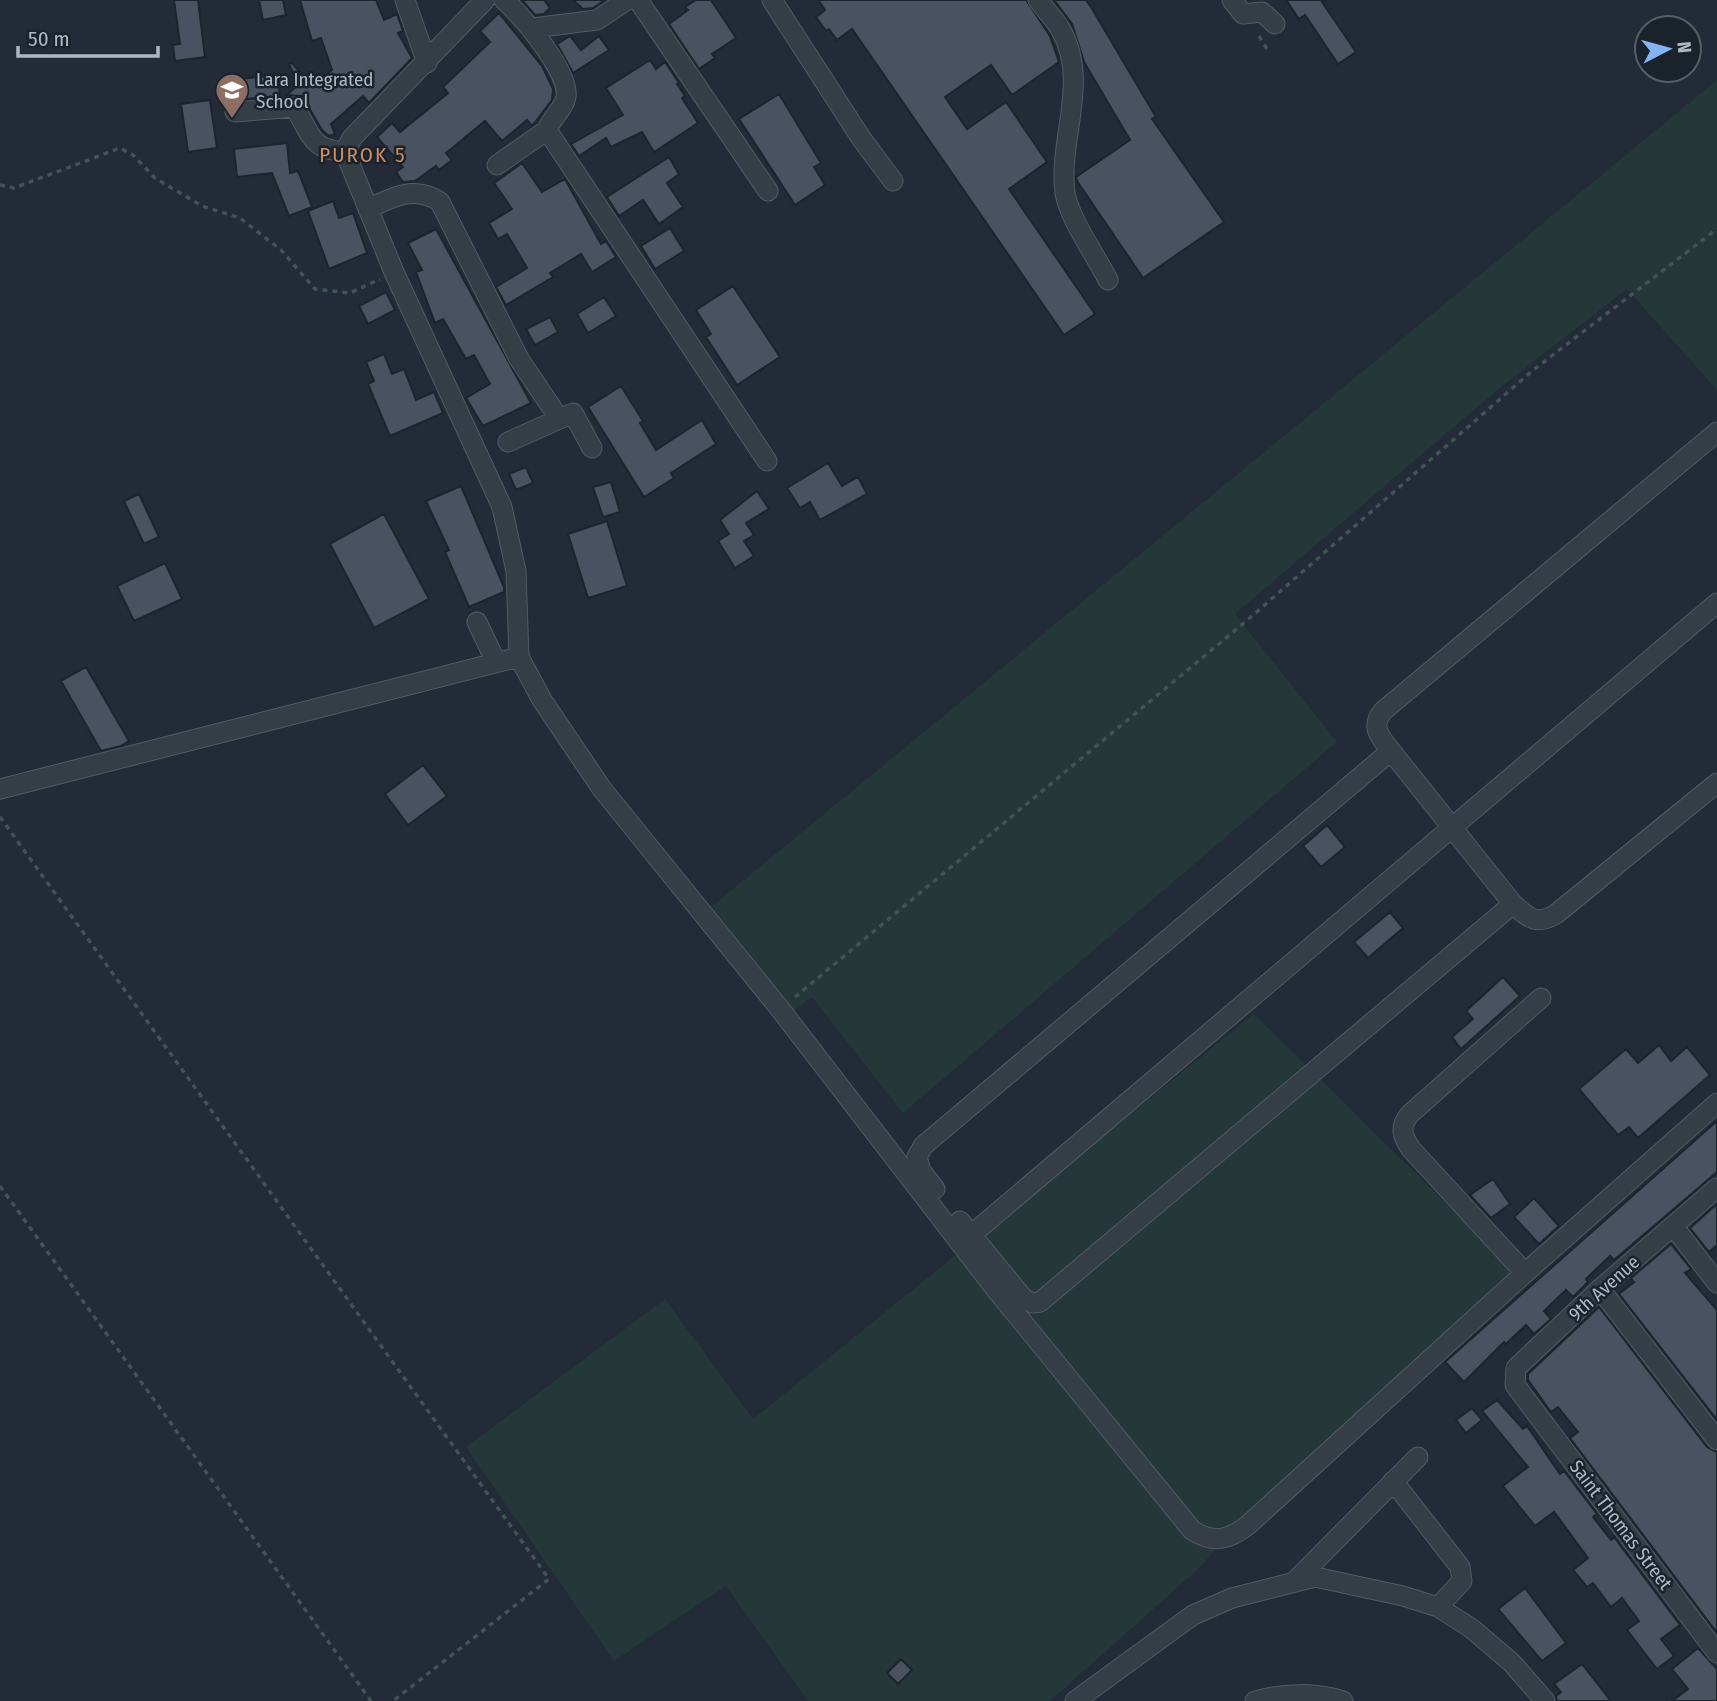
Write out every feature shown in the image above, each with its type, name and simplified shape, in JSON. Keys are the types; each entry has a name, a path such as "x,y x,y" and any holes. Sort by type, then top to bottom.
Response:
{"street":[{"path":"405,0 427,63"},
{"path":"485,0 352,138 345,152 394,272 461,414 508,525 516,571 519,657 542,700 602,789 780,1009 1009,1306 1192,1530 1203,1537 1226,1538 1248,1525 1717,1103"},
{"path":"497,165 547,130 566,101 566,85 533,28 504,0"},
{"path":"533,28 597,20 626,0"},
{"path":"638,0 768,191"},
{"path":"772,0 861,138 894,181"},
{"path":"1038,0 1061,31 1073,66 1073,106 1067,137 1067,201 1108,279"},
{"path":"1232,0 1243,14 1262,12 1275,24"},
{"path":"235,112 294,107 314,144 326,150 345,152"},
{"path":"547,130 767,461"},
{"path":"368,209 393,197 412,192 432,196 440,202 519,359 558,417"},
{"path":"508,442 558,417 573,413 592,448"},
{"path":"1717,432 1382,711 1376,720 1375,729 1513,904 1532,921 1544,921 1556,914 1717,783"},
{"path":"971,1235 1717,603"},
{"path":"477,622 496,662"},
{"path":"0,789 519,657"},
{"path":"1391,751 923,1146 917,1157 921,1171 971,1235 1023,1298 1032,1303 1040,1303 1513,904"},
{"path":"1525,1273 1411,1149 1402,1131 1403,1123 1410,1114 1541,998"},
{"name":"9th Avenue","path":"1524,1397 1515,1385 1516,1368 1600,1289 1717,1188"},
{"path":"1674,1227 1717,1283"},
{"path":"1600,1289 1717,1440"},
{"name":"Saint Thomas Street","path":"1524,1397 1717,1653"},
{"path":"1296,1580 1418,1457"},
{"path":"1393,1481 1460,1567 1462,1581 1438,1608"},
{"path":"1074,1701 1193,1615 1232,1598 1296,1580 1330,1579 1438,1608 1471,1628 1512,1663 1545,1701"},
{"path":"1255,1701 1277,1695 1328,1696 1343,1701"}],"path":[{"path":"0,185 14,188 120,148 133,155 155,178 202,206 240,218 281,250 315,289 350,293 394,272"},
{"path":"780,1009 1244,623 1532,371 1717,229"},
{"path":"0,817 550,1579 393,1701"},
{"path":"0,1186 370,1701"}],"green space":[{"path":"1717,80 1717,390 1627,289 1502,386 1235,614 1337,742 903,1113 812,997 792,1012 711,907"},
{"path":"1254,1014 1516,1272 1243,1520 1197,1570 1050,1701 808,1701 726,1586 614,1661 466,1447 665,1299 753,1419"}],"building":[{"path":"174,0 198,0 205,57 175,61 173,45 180,44"},
{"path":"259,0 283,0 286,15 263,20"},
{"path":"300,0 376,0 384,20 397,14 403,31 398,33 412,58 369,103 363,96 331,124 335,134 329,136 322,130 302,96 287,95 298,85 289,64 292,63 313,87 332,70 321,38 312,41"},
{"path":"522,0 544,0 550,8 544,14 535,15"},
{"path":"573,0 605,0 593,8 583,9"},
{"path":"696,0 711,0 736,38 712,54 715,58 699,69 669,24 688,10 685,7"},
{"path":"818,0 1026,0 1050,36 1059,62 1012,95 991,65 945,97 967,129 1006,102 1047,162 1009,189 1095,314 1064,335 852,29 837,40 829,29 826,31 816,17 825,10"},
{"path":"1054,0 1086,0 1156,117 1152,119 1224,222 1143,278 1077,181 1076,177 1130,140 1084,62 1072,24"},
{"path":"1286,0 1326,0 1322,2 1356,52 1338,64 1305,15 1299,19"},
{"path":"499,13 542,66 553,89 552,100 532,126 527,120 502,141 485,121 446,153 452,160 439,170 436,166 415,181 403,182 396,172 403,167 377,137 392,123 400,132 448,93 443,87 490,42 480,31"},
{"path":"570,36 581,50 599,36 609,50 573,73 557,44"},
{"path":"650,60 656,69 665,62 679,83 677,84 685,96 682,98 698,123 654,152 642,132 611,147 606,138 579,156 571,144 623,115 606,88"},
{"path":"278,75 280,96 234,100 222,104 220,81"},
{"path":"779,94 821,163 814,167 825,185 795,205 739,119"},
{"path":"210,100 217,148 188,152 181,104"},
{"path":"287,143 290,173 298,171 312,207 289,216 272,173 237,177 234,149"},
{"path":"669,157 679,174 667,183 683,207 659,224 643,200 619,216 607,197"},
{"path":"522,163 542,192 565,179 601,244 606,241 616,257 592,272 581,254 550,273 553,277 506,305 496,287 527,268 507,234 498,239 489,223 512,209 494,183"},
{"path":"333,201 339,218 353,213 367,253 329,269 308,211"},
{"path":"670,228 684,251 655,269 641,246"},
{"path":"436,229 531,403 483,426 466,398 490,384 474,355 466,359 443,319 435,323 416,272 422,270 408,243"},
{"path":"733,286 780,357 737,385 706,337 711,334 696,310"},
{"path":"386,292 395,310 368,324 359,306"},
{"path":"604,297 616,316 588,333 577,314"},
{"path":"550,317 558,332 535,345 526,329"},
{"path":"384,354 392,374 404,369 416,400 434,392 443,413 390,436 368,384 374,381 366,362"},
{"path":"621,386 643,421 640,423 656,450 702,420 716,444 671,473 674,478 644,497 588,407"},
{"path":"828,463 842,486 858,477 867,494 820,520 810,502 800,508 787,488"},
{"path":"526,467 533,483 516,490 509,474"},
{"path":"611,482 620,512 603,517 593,487"},
{"path":"461,486 504,587 504,592 469,607 445,552 449,550 426,501"},
{"path":"757,491 769,509 746,523 754,535 744,541 754,556 735,568 718,541 729,534 720,520"},
{"path":"139,494 159,537 144,544 124,501"},
{"path":"384,514 429,599 374,628 330,544"},
{"path":"607,521 627,586 588,598 568,534"},
{"path":"165,563 182,599 134,621 117,586"},
{"path":"86,667 129,741 121,746 101,751 61,681"},
{"path":"423,765 447,796 408,825 385,794"},
{"path":"1327,825 1345,847 1321,867 1303,846"},
{"path":"1390,912 1403,928 1368,958 1354,942"},
{"path":"1503,977 1520,996 1461,1049 1452,1037 1473,1019 1466,1011"},
{"path":"1659,1045 1671,1061 1687,1047 1710,1075 1638,1138 1629,1127 1618,1135 1579,1089 1626,1049 1638,1063"},
{"path":"1717,1121 1717,1172 1614,1260 1610,1256 1586,1279 1588,1282 1573,1297 1566,1290 1544,1311 1551,1319 1534,1334 1526,1325 1506,1344 1504,1342 1464,1382 1445,1362"},
{"path":"1493,1179 1510,1204 1491,1218 1470,1195"},
{"path":"1534,1198 1559,1226 1539,1244 1514,1217"},
{"path":"1717,1204 1717,1245 1709,1252 1690,1228"},
{"path":"1671,1244 1691,1269 1685,1273 1717,1310 1717,1420 1619,1294 1634,1282 1631,1278"},
{"path":"1599,1307 1707,1447 1717,1452 1717,1633 1570,1438 1578,1432 1558,1407 1551,1412 1528,1380 1528,1374"},
{"path":"1497,1400 1523,1429 1527,1426 1560,1474 1564,1471 1597,1514 1593,1517 1611,1540 1614,1537 1680,1625 1661,1639 1674,1656 1657,1669 1627,1630 1639,1621 1622,1598 1611,1607 1593,1583 1587,1587 1573,1570 1588,1558 1554,1512 1535,1526 1503,1486 1528,1467 1482,1411"},
{"path":"1472,1408 1482,1420 1466,1433 1456,1420"},
{"path":"1525,1588 1566,1643 1542,1661 1498,1609"},
{"path":"1698,1648 1717,1669 1717,1701 1672,1701 1688,1689 1672,1669"},
{"path":"901,1659 912,1670 898,1684 887,1673"},
{"path":"1582,1664 1611,1701 1557,1701 1556,1696 1561,1692 1554,1684"}],"place":[{"name":"Lara Integrated School","path":"232,120"}],"district":[{"name":"PUROK 5","path":"363,155"}]}
